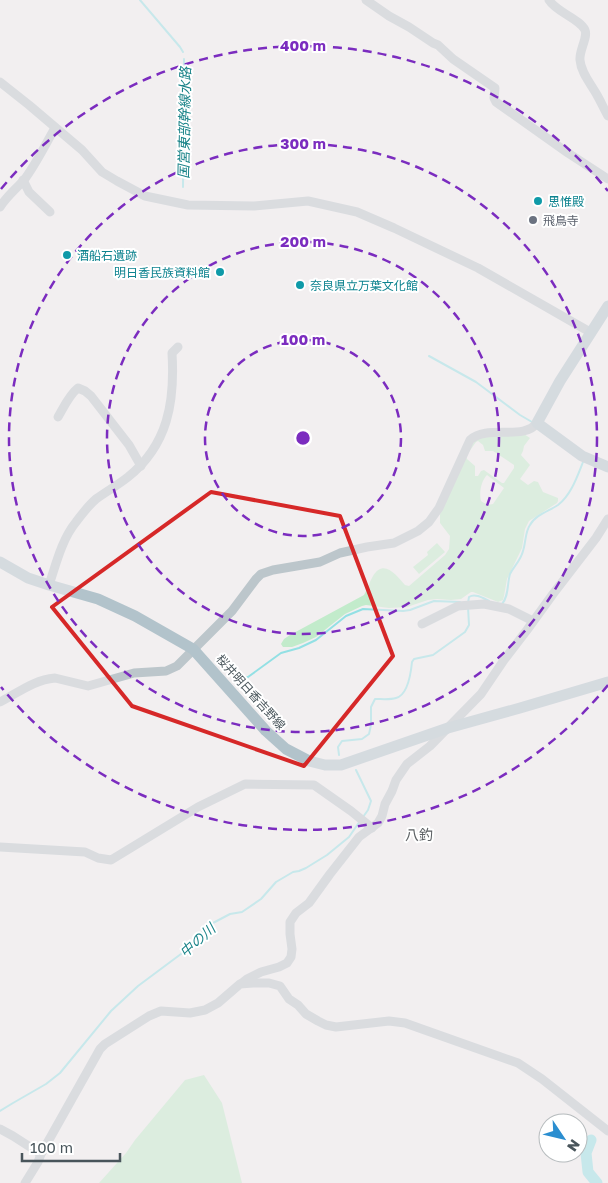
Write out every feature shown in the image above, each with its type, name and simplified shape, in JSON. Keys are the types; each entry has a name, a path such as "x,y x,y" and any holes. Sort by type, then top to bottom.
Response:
{"main road":[{"path":"608,306 560,381 538,423 582,456 608,467"},
{"name":"桜井明日香吉野線","path":"0,562 28,578 98,599 135,616 193,649 266,731 286,749 309,761 325,765 341,765 448,728 608,682"}],"street":[{"path":"366,0 438,45 453,59 495,88 494,98 496,102 608,179"},
{"path":"549,0 585,29 586,36 580,50 580,64 608,116"},
{"path":"0,82 82,150 102,172 145,196 188,205 254,206 308,201 357,212 478,268 590,332"},
{"path":"0,207 38,159 54,128"},
{"path":"23,180 29,192 50,212"},
{"path":"49,585 64,543 74,524 95,500 141,466 158,442 168,418 173,374 172,353 178,347"},
{"path":"58,417 75,390 78,388 85,391 129,444 141,466"},
{"path":"0,702 26,686 50,678 88,686 134,673 166,671 178,666 232,611 256,579 262,574 273,570 320,562 340,553 367,546 394,543 418,531 429,522 439,508 470,440 474,436 481,433 524,431 534,428 538,423"},
{"path":"0,847 85,852 98,858 111,860 198,807 245,784 314,784 365,822 378,823 396,780 407,764 430,746 481,694 608,519"},
{"path":"422,624 458,606 484,604 509,609 533,621"},
{"path":"25,1183 104,1044 149,1016 161,1011 190,1013 205,1010 218,1004 246,979 287,963 292,957 290,922 296,912 310,903 359,837 365,822"},
{"path":"240,984 261,983 280,986 289,999 306,1014 326,1025 336,1027 388,1021 405,1023 511,1060 527,1068 608,1131"},
{"path":"0,1130 41,1154"}],"highlighted area":[{"path":"211,492 340,516 393,656 304,766 132,706 52,607"}],"green space":[{"path":"524,434 530,438 524,446 521,455 530,465 520,479 528,485 534,481 538,482 543,492 558,498 557,503 529,521 525,529 522,548 507,579 503,600 498,602 471,592 461,599 428,600 407,607 389,608 366,605 345,614 316,637 292,647 283,647 281,644 290,635 364,595 377,571 382,569 390,570 405,585 409,586 445,555 449,549 450,536 440,523 440,514 466,457 475,466 475,476 478,476 484,470 502,483 504,483 514,468 514,465 493,451 485,451 483,445 478,441 468,454 476,438","holes":["487,475 504,488 493,504 482,502 480,498 482,484"]},
{"path":"437,543 445,552 419,574 413,567 428,555 427,552"},
{"path":"204,1075 222,1103 242,1183 99,1183 185,1080"}],"waterway":[{"name":"国営東部幹線水路","path":"140,0 183,52"},
{"name":"国営東部幹線水路","path":"183,187 184,59"},
{"path":"429,356 476,382 532,422"},
{"name":"中の川","path":"502,604 507,594 510,574 522,554 528,528 535,518 563,501 573,485 583,462"},
{"name":"中の川","path":"468,603 469,597 474,596 479,596 489,601"},
{"path":"238,681 248,677 281,653 299,648 316,640 346,616 363,609 403,611 434,601 460,602"},
{"name":"中の川","path":"339,755 338,747 342,741 362,739 369,734 371,707 375,699 394,699 403,693 408,683 414,659 433,655 465,632 469,625 468,607"},
{"name":"中の川","path":"356,770 371,801 363,817"},
{"name":"中の川","path":"0,1111 46,1084 60,1073 111,1011 138,986 189,948 199,935 213,923 230,914 242,912 261,899 276,882 293,872 306,868 327,855 349,837 360,821"},
{"path":"591,1140 586,1153 588,1172 597,1183"}],"place":[{"name":"思惟殿","path":"538,201"},
{"name":"飛鳥寺","path":"533,220"},
{"name":"酒船石遺跡","path":"67,255"},
{"name":"明日香民族資料館","path":"220,272"},
{"name":"奈良県立万葉文化館","path":"300,285"}],"district":[{"name":"八釣","path":"419,834"}]}
